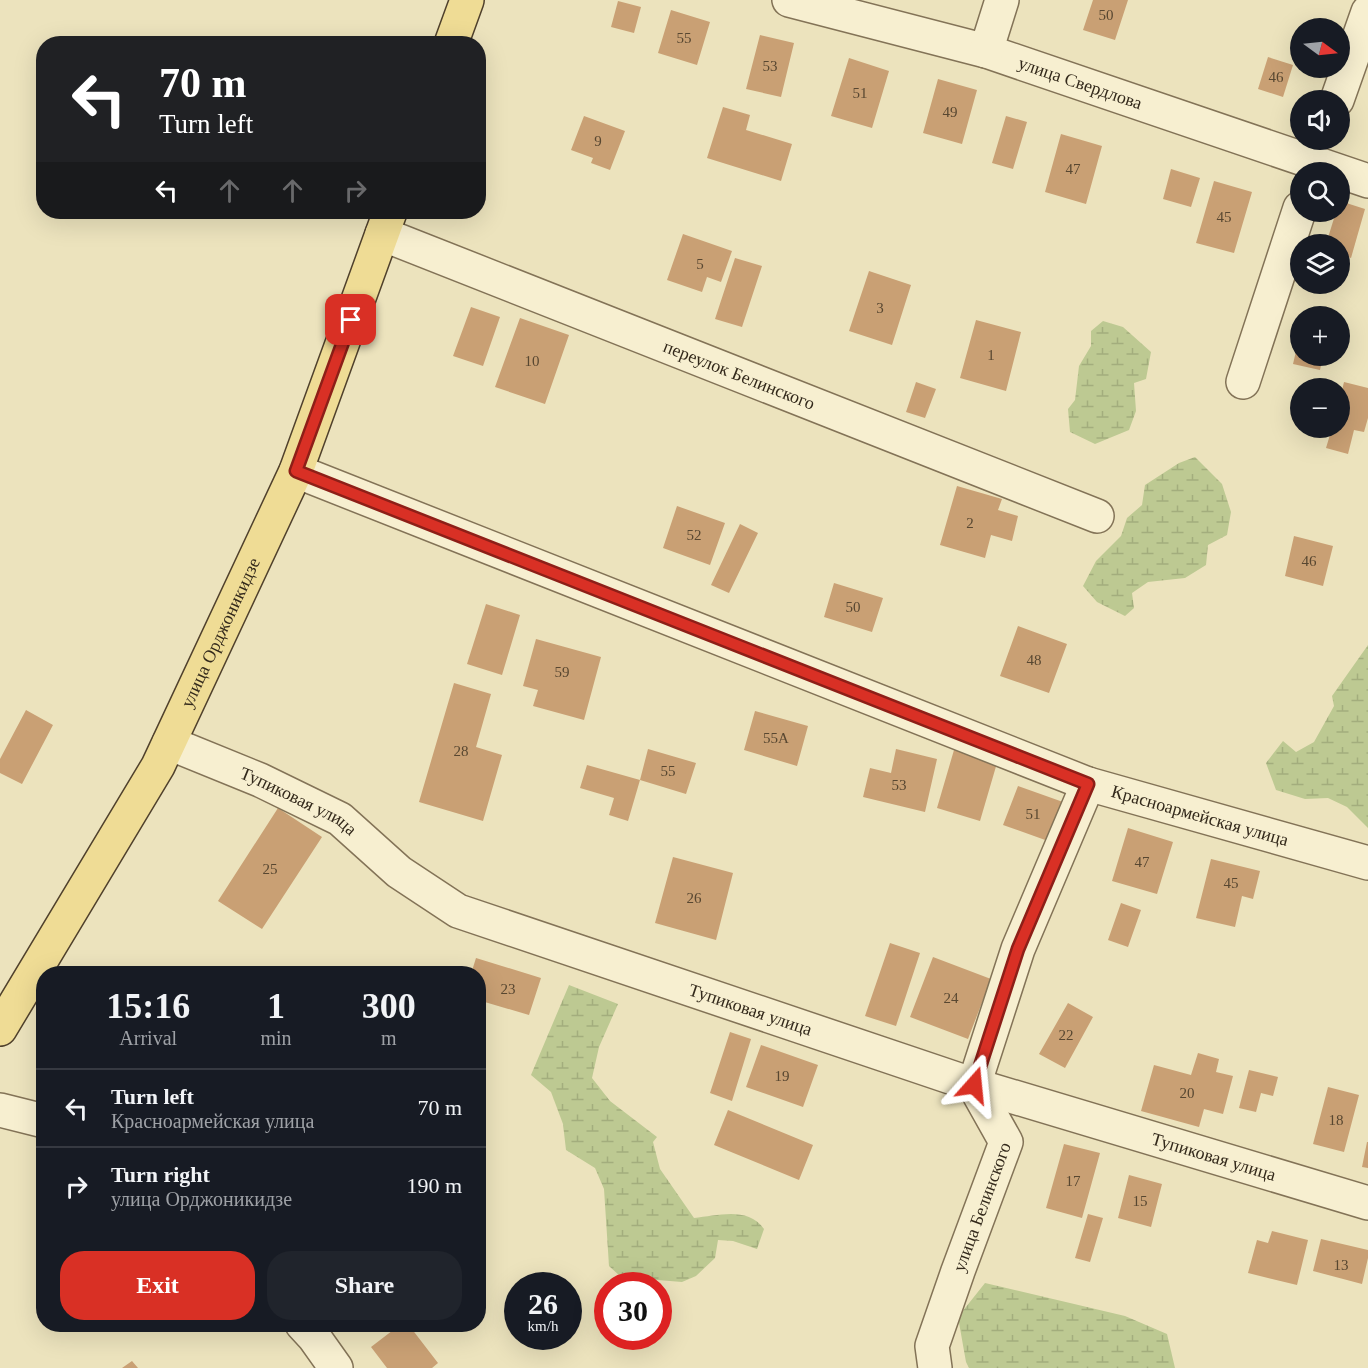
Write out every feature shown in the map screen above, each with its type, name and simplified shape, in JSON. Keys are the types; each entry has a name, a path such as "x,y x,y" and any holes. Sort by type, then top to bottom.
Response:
{"main road":[{"path":"454,36 467,0"},
{"name":"улица Орджоникидзе","path":"38,966 158,766 169,743 296,471 386,223"},
{"name":"улица Орджоникидзе","path":"0,1029 36,969"}],"street":[{"name":"улица Свердлова","path":"789,0 986,51 1317,158 1368,181"},
{"path":"986,51 1002,0"},
{"path":"1341,90 1368,12"},
{"path":"1242,382 1295,222"},
{"name":"переулок Белинского","path":"386,223 1097,516"},
{"name":"Красноармейская улица","path":"296,471 1088,784 1368,863"},
{"name":"Тупиковая улица","path":"169,743 260,780 340,819 399,872 458,911 974,1085 1368,1203"},
{"path":"974,1085 1018,949 1088,784"},
{"name":"улица Белинского","path":"935,1368 932,1346 1006,1142 974,1085"},
{"path":"0,1110 36,1119"},
{"path":"309,1332 336,1368"}],"green space":[{"path":"1103,321 1123,327 1151,352 1146,379 1134,383 1136,411 1129,430 1095,444 1070,432 1068,409 1075,400 1079,366 1091,346 1091,331"},
{"path":"1195,457 1222,484 1231,512 1227,535 1208,545 1206,565 1185,578 1148,582 1132,593 1134,608 1125,616 1097,602 1083,586 1096,561 1121,536 1127,518 1142,505 1145,485 1179,463"},
{"path":"1368,645 1368,828 1347,807 1328,798 1305,799 1276,790 1266,763 1283,741 1296,752 1314,742 1334,706 1332,696"},
{"path":"569,985 618,1004 599,1047 592,1078 610,1101 657,1137 653,1142 660,1169 694,1218 732,1214 749,1217 764,1229 757,1249 733,1241 718,1240 715,1258 696,1276 682,1282 672,1281 672,1272 616,1272 609,1266 604,1189 595,1168 566,1150 563,1124 551,1092 531,1075"},
{"path":"985,1283 1125,1316 1167,1334 1175,1368 969,1368 958,1317"}],"building":[{"path":"1093,0 1128,0 1115,40 1083,30"},
{"path":"618,1 641,7 634,33 611,27"},
{"path":"671,10 710,22 697,65 658,53"},
{"path":"760,35 794,43 781,97 746,89"},
{"path":"1268,57 1290,64 1290,75 1283,97 1258,89"},
{"path":"849,58 889,71 872,128 831,116"},
{"path":"938,79 977,90 962,144 923,133"},
{"path":"723,107 750,115 746,130 792,144 781,181 707,158"},
{"path":"584,116 625,131 610,170 591,163 593,158 571,150"},
{"path":"1006,116 1027,122 1013,169 992,163"},
{"path":"1061,134 1102,146 1086,204 1045,192"},
{"path":"1171,169 1200,178 1191,207 1163,199"},
{"path":"1214,181 1252,192 1234,253 1196,243"},
{"path":"1350,204 1365,209 1351,258 1350,234 1329,234 1333,222 1350,222"},
{"path":"683,234 732,251 721,282 707,277 702,292 667,280"},
{"path":"735,258 762,266 742,327 715,319"},
{"path":"869,271 911,285 892,345 849,331"},
{"path":"471,307 500,317 483,366 453,356"},
{"path":"520,318 569,335 545,404 495,387"},
{"path":"976,320 1021,332 1006,391 960,378"},
{"path":"1302,366 1321,366 1320,370"},
{"path":"916,382 936,389 925,418 906,412"},
{"path":"1350,384 1368,388 1368,418 1364,432 1354,430 1348,454 1326,448 1329,438 1350,438"},
{"path":"957,486 1002,499 998,510 1018,516 1012,541 991,535 985,558 940,545"},
{"path":"677,506 725,523 710,565 663,548"},
{"path":"740,524 758,533 729,593 711,585"},
{"path":"1294,536 1333,546 1323,586 1285,576"},
{"path":"834,583 883,598 872,632 824,617"},
{"path":"486,604 520,615 502,675 467,664"},
{"path":"1018,626 1067,644 1049,693 1000,676"},
{"path":"536,639 601,657 584,720 533,706 538,690 523,686"},
{"path":"454,683 491,694 476,747 502,755 483,821 419,802"},
{"path":"26,710 53,725 22,784 0,773 0,759"},
{"path":"755,711 808,726 797,766 744,750"},
{"path":"648,749 696,763 686,794 640,780"},
{"path":"896,749 937,759 925,812 863,797 870,768 891,773"},
{"path":"954,750 997,763 980,821 937,808"},
{"path":"587,765 640,780 628,821 609,815 614,798 580,788"},
{"path":"1018,786 1063,802 1048,841 1003,825"},
{"path":"278,808 322,837 262,929 218,901"},
{"path":"1128,828 1173,842 1157,894 1112,881"},
{"path":"673,857 733,873 716,940 655,923"},
{"path":"1211,859 1260,871 1253,899 1242,896 1235,927 1196,918"},
{"path":"1121,903 1141,910 1128,947 1108,940"},
{"path":"890,943 920,953 896,1026 865,1016"},
{"path":"933,957 991,979 968,1039 910,1017"},
{"path":"476,958 541,978 529,1015 486,1002 486,966 474,966"},
{"path":"1068,1003 1093,1017 1065,1068 1039,1054"},
{"path":"730,1032 751,1039 732,1101 710,1093"},
{"path":"761,1045 818,1065 803,1107 746,1087"},
{"path":"1198,1053 1219,1059 1216,1072 1233,1076 1223,1114 1204,1109 1199,1127 1141,1111 1154,1065 1191,1075"},
{"path":"1249,1070 1278,1077 1273,1096 1261,1093 1256,1112 1239,1108"},
{"path":"1328,1087 1359,1095 1344,1152 1313,1144"},
{"path":"728,1110 813,1145 799,1180 714,1145"},
{"path":"1368,1142 1368,1168 1362,1167"},
{"path":"1064,1144 1100,1153 1082,1218 1046,1208"},
{"path":"1129,1175 1162,1184 1151,1227 1118,1218"},
{"path":"1088,1214 1103,1218 1090,1262 1075,1258"},
{"path":"1272,1231 1308,1240 1297,1285 1248,1273 1257,1240 1268,1243"},
{"path":"1321,1239 1368,1250 1362,1284 1313,1271"},
{"path":"391,1332 414,1332 438,1363 432,1368 387,1368 371,1347"},
{"path":"132,1361 138,1368 122,1368"}],"route":[{"path":"351,320 296,471 1088,784 1018,949 974,1085"}]}
